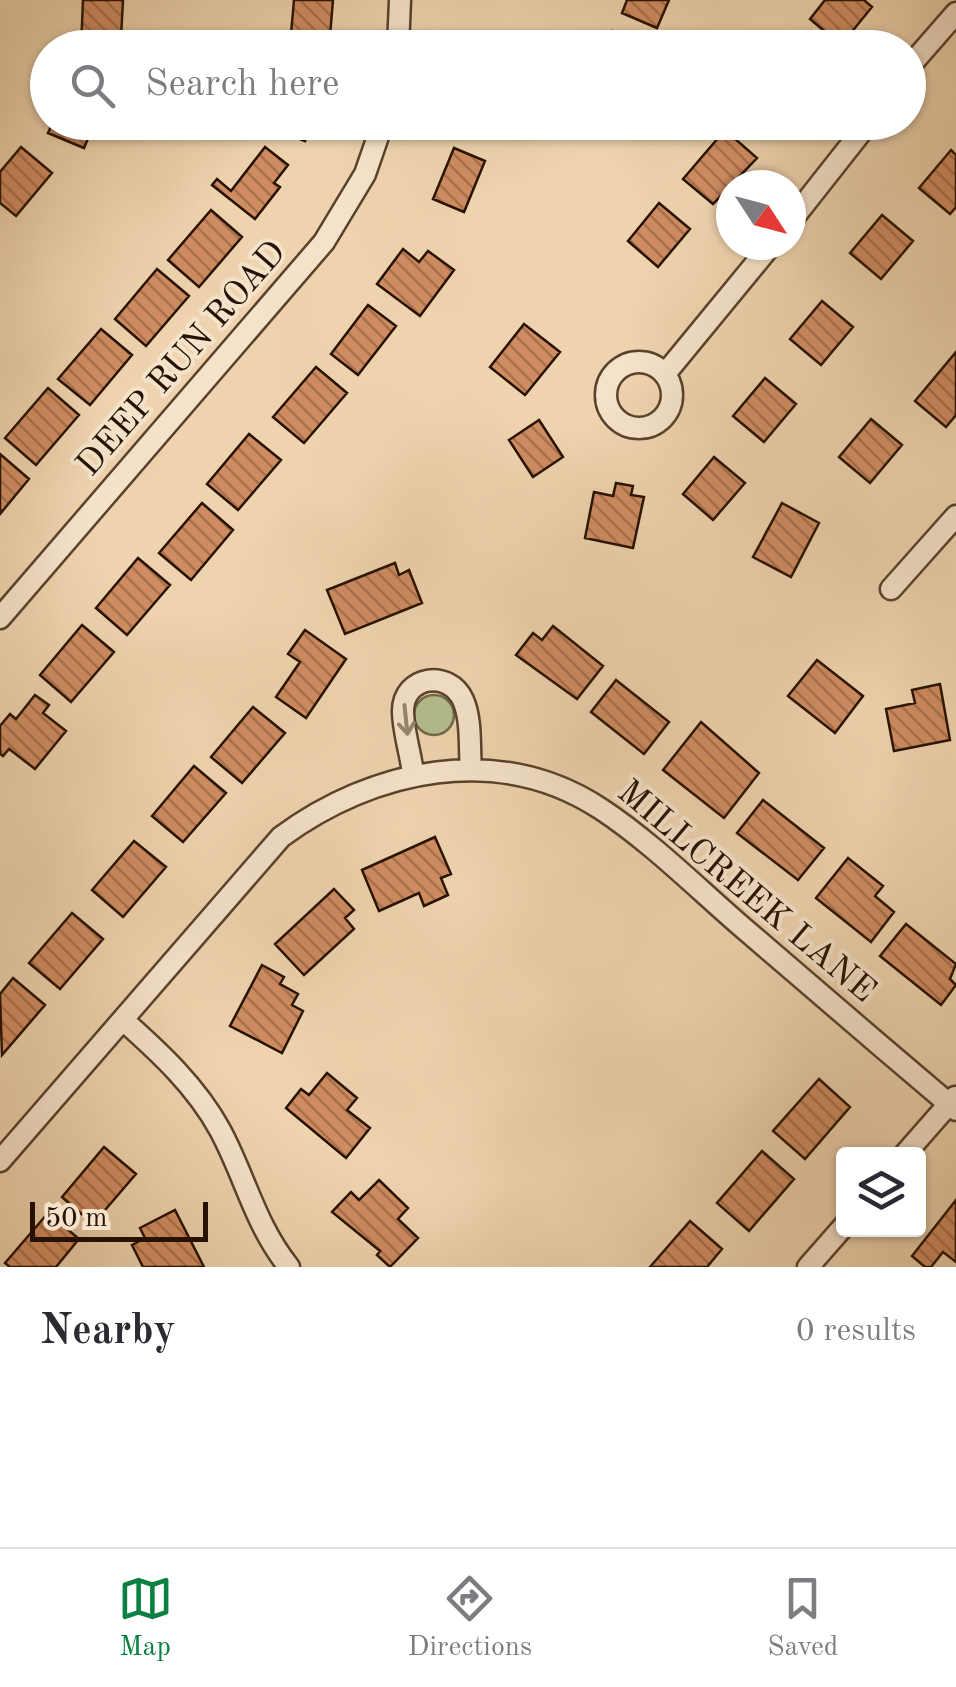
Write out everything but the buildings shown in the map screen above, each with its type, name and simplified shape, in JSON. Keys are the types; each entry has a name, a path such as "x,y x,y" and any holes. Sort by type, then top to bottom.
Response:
{"street":[{"path":"399,30 400,0"},
{"path":"926,48 956,14"},
{"name":"DEEP RUN ROAD","path":"0,618 324,242 365,174 376,140"},
{"path":"806,202 855,140"},
{"path":"664,374 759,260"},
{"path":"890,589 956,516"},
{"path":"413,774 403,711 406,697 417,684 431,679 456,688 464,702 471,770"},
{"name":"MILLCREEK LANE","path":"0,1161 281,837 334,801 413,774 471,770 540,784 598,807 954,1103"},
{"path":"123,1020 203,1103 222,1135 254,1212 290,1267"},
{"path":"912,1147 954,1103"},
{"path":"808,1267 836,1235"}],"green space":[{"path":"434,695 448,701 454,715 448,729 434,735 420,729 414,715 420,701"}]}
